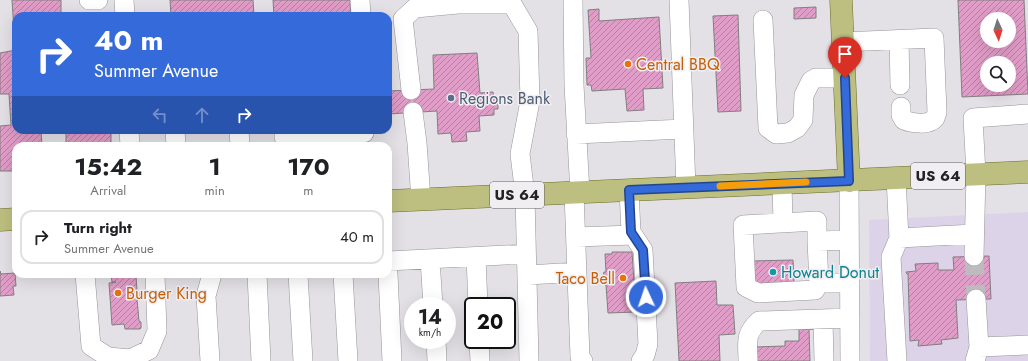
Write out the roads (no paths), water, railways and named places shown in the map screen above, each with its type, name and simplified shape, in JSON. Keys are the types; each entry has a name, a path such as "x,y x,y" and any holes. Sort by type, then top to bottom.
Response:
{"main road":[{"path":"841,0 849,181"},
{"name":"US 64","path":"392,201 1028,172"},
{"path":"0,220 12,219"}],"street":[{"path":"89,0 98,0"},
{"path":"124,0 125,12"},
{"path":"360,0 361,12"},
{"path":"573,0 577,193 576,237 582,359"},
{"path":"679,0 686,188"},
{"path":"411,90 403,19 414,4 512,2 528,31 530,101 520,154 525,195 529,361"},
{"path":"763,20 768,128 776,134 788,133 797,128 803,120 804,95 811,80 816,78 845,78"},
{"path":"843,42 934,38 937,112 935,118 930,122 911,123 904,120 901,115 901,107"},
{"path":"899,40 900,85"},
{"path":"413,112 421,200"},
{"path":"974,256 976,174 973,118 1028,114"},
{"path":"576,134 683,129"},
{"path":"284,137 364,136"},
{"path":"896,178 900,238 891,257 896,361"},
{"path":"849,181 850,361"},
{"path":"782,183 784,223"},
{"path":"629,190 630,226 633,235 643,250 648,344 645,355 641,361"},
{"path":"817,221 817,241 819,283 815,290 758,293 746,287 743,225 817,221"},
{"path":"900,238 974,234"},
{"path":"576,237 633,235"},
{"path":"817,241 849,240"},
{"path":"392,261 526,254"},
{"path":"476,257 478,297"},
{"path":"430,259 432,297"},
{"path":"528,275 577,272"},
{"path":"85,278 91,346 108,357 130,359 149,350 157,331 155,278"},
{"path":"210,361 206,296 211,278"},
{"path":"257,278 261,361"},
{"path":"298,278 303,361"},
{"path":"343,278 348,361"},
{"path":"388,278 392,361"},
{"path":"819,283 850,283"},
{"path":"976,299 977,354 1028,345"},
{"path":"748,361 748,338 751,328 759,321 850,318"},
{"path":"823,320 824,361"},
{"path":"436,349 437,361"},
{"path":"479,349 480,361"}],"tunnel":[{"path":"974,256 976,299"}],"place":[{"name":"Central BBQ","path":"628,64"},
{"name":"Regions Bank","path":"451,98"},
{"name":"Howard Donut","path":"773,272"},
{"name":"Taco Bell","path":"623,278"},
{"name":"Burger King","path":"118,293"}]}
